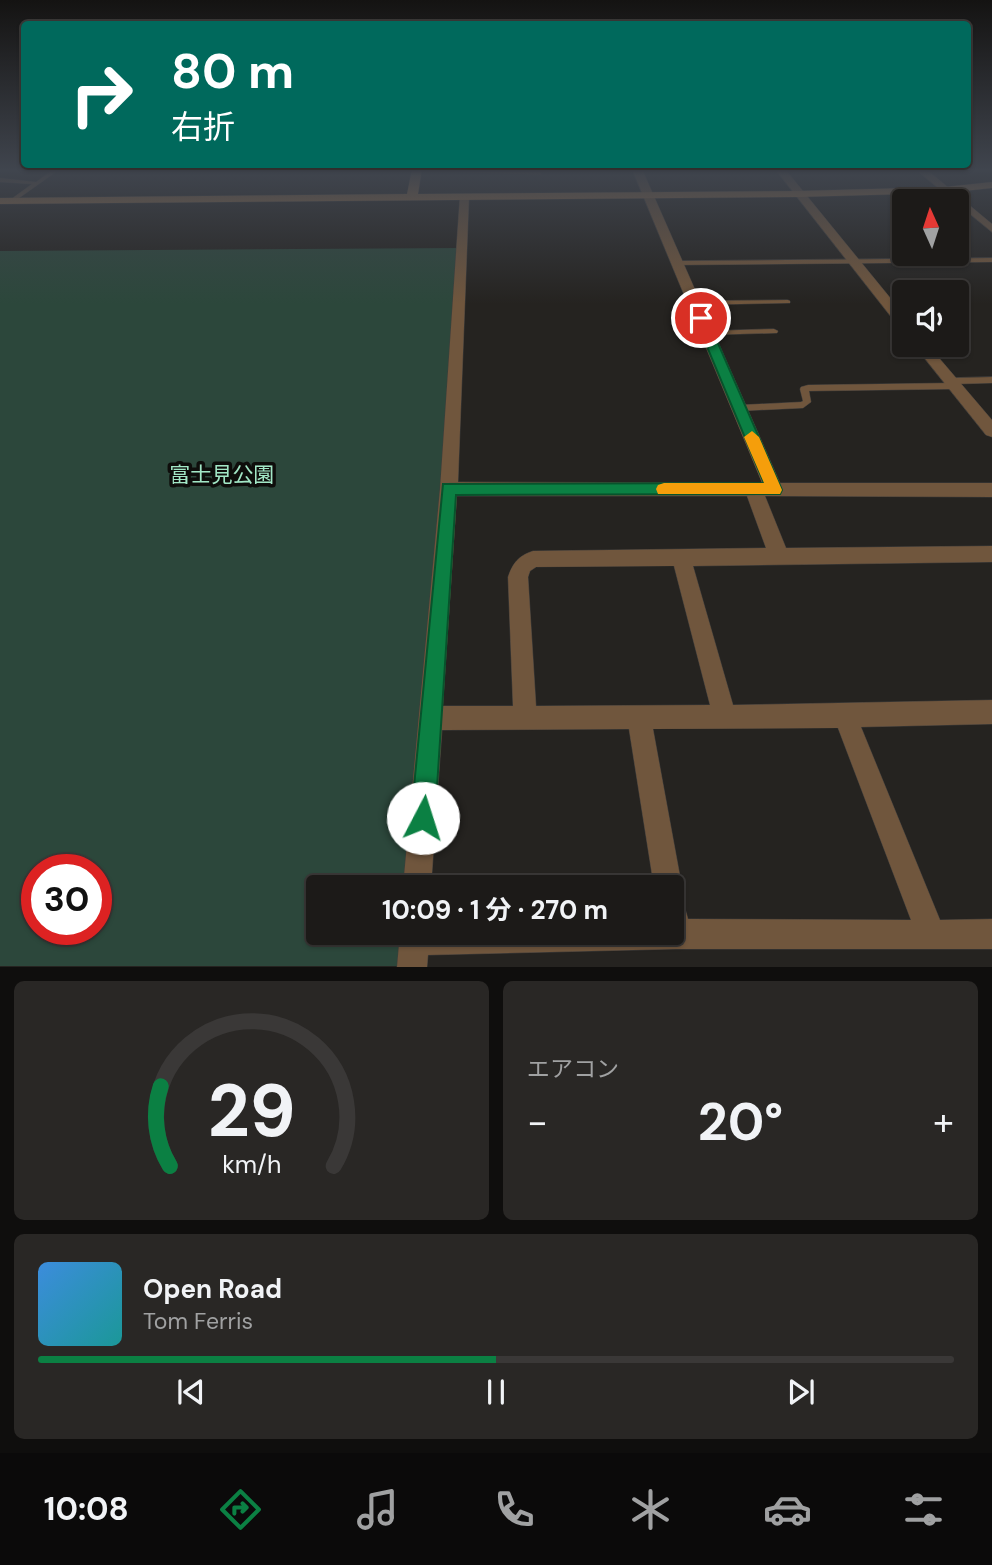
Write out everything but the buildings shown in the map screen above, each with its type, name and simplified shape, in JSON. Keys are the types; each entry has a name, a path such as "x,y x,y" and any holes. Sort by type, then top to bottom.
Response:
{"street":[{"path":"418,875 449,489 463,214"},
{"path":"656,214 774,490"},
{"path":"814,214 892,309"},
{"path":"974,214 992,229"},
{"path":"931,357 992,431"},
{"path":"449,489 992,490"},
{"path":"754,489 779,556"},
{"path":"525,718 518,577 522,566 533,559 992,554"},
{"path":"681,557 725,716"},
{"path":"430,718 845,716 992,712"},
{"path":"845,716 930,934"},
{"path":"639,717 666,875"},
{"path":"684,922 930,934 992,934"},
{"path":"413,947 433,945"}],"lane":[{"path":"677,263 992,260"},
{"path":"694,303 788,302"},
{"path":"707,333 774,331"},
{"path":"740,408 803,405 807,402 804,389 808,388 992,380"}],"green space":[{"name":"富士見公園","path":"460,248 420,875 306,875 306,945 415,945 414,966 0,966 0,251"}],"slow traffic":[{"path":"664,489 774,490 752,437"}],"route":[{"path":"423,818 449,489 774,490 701,318"}]}
